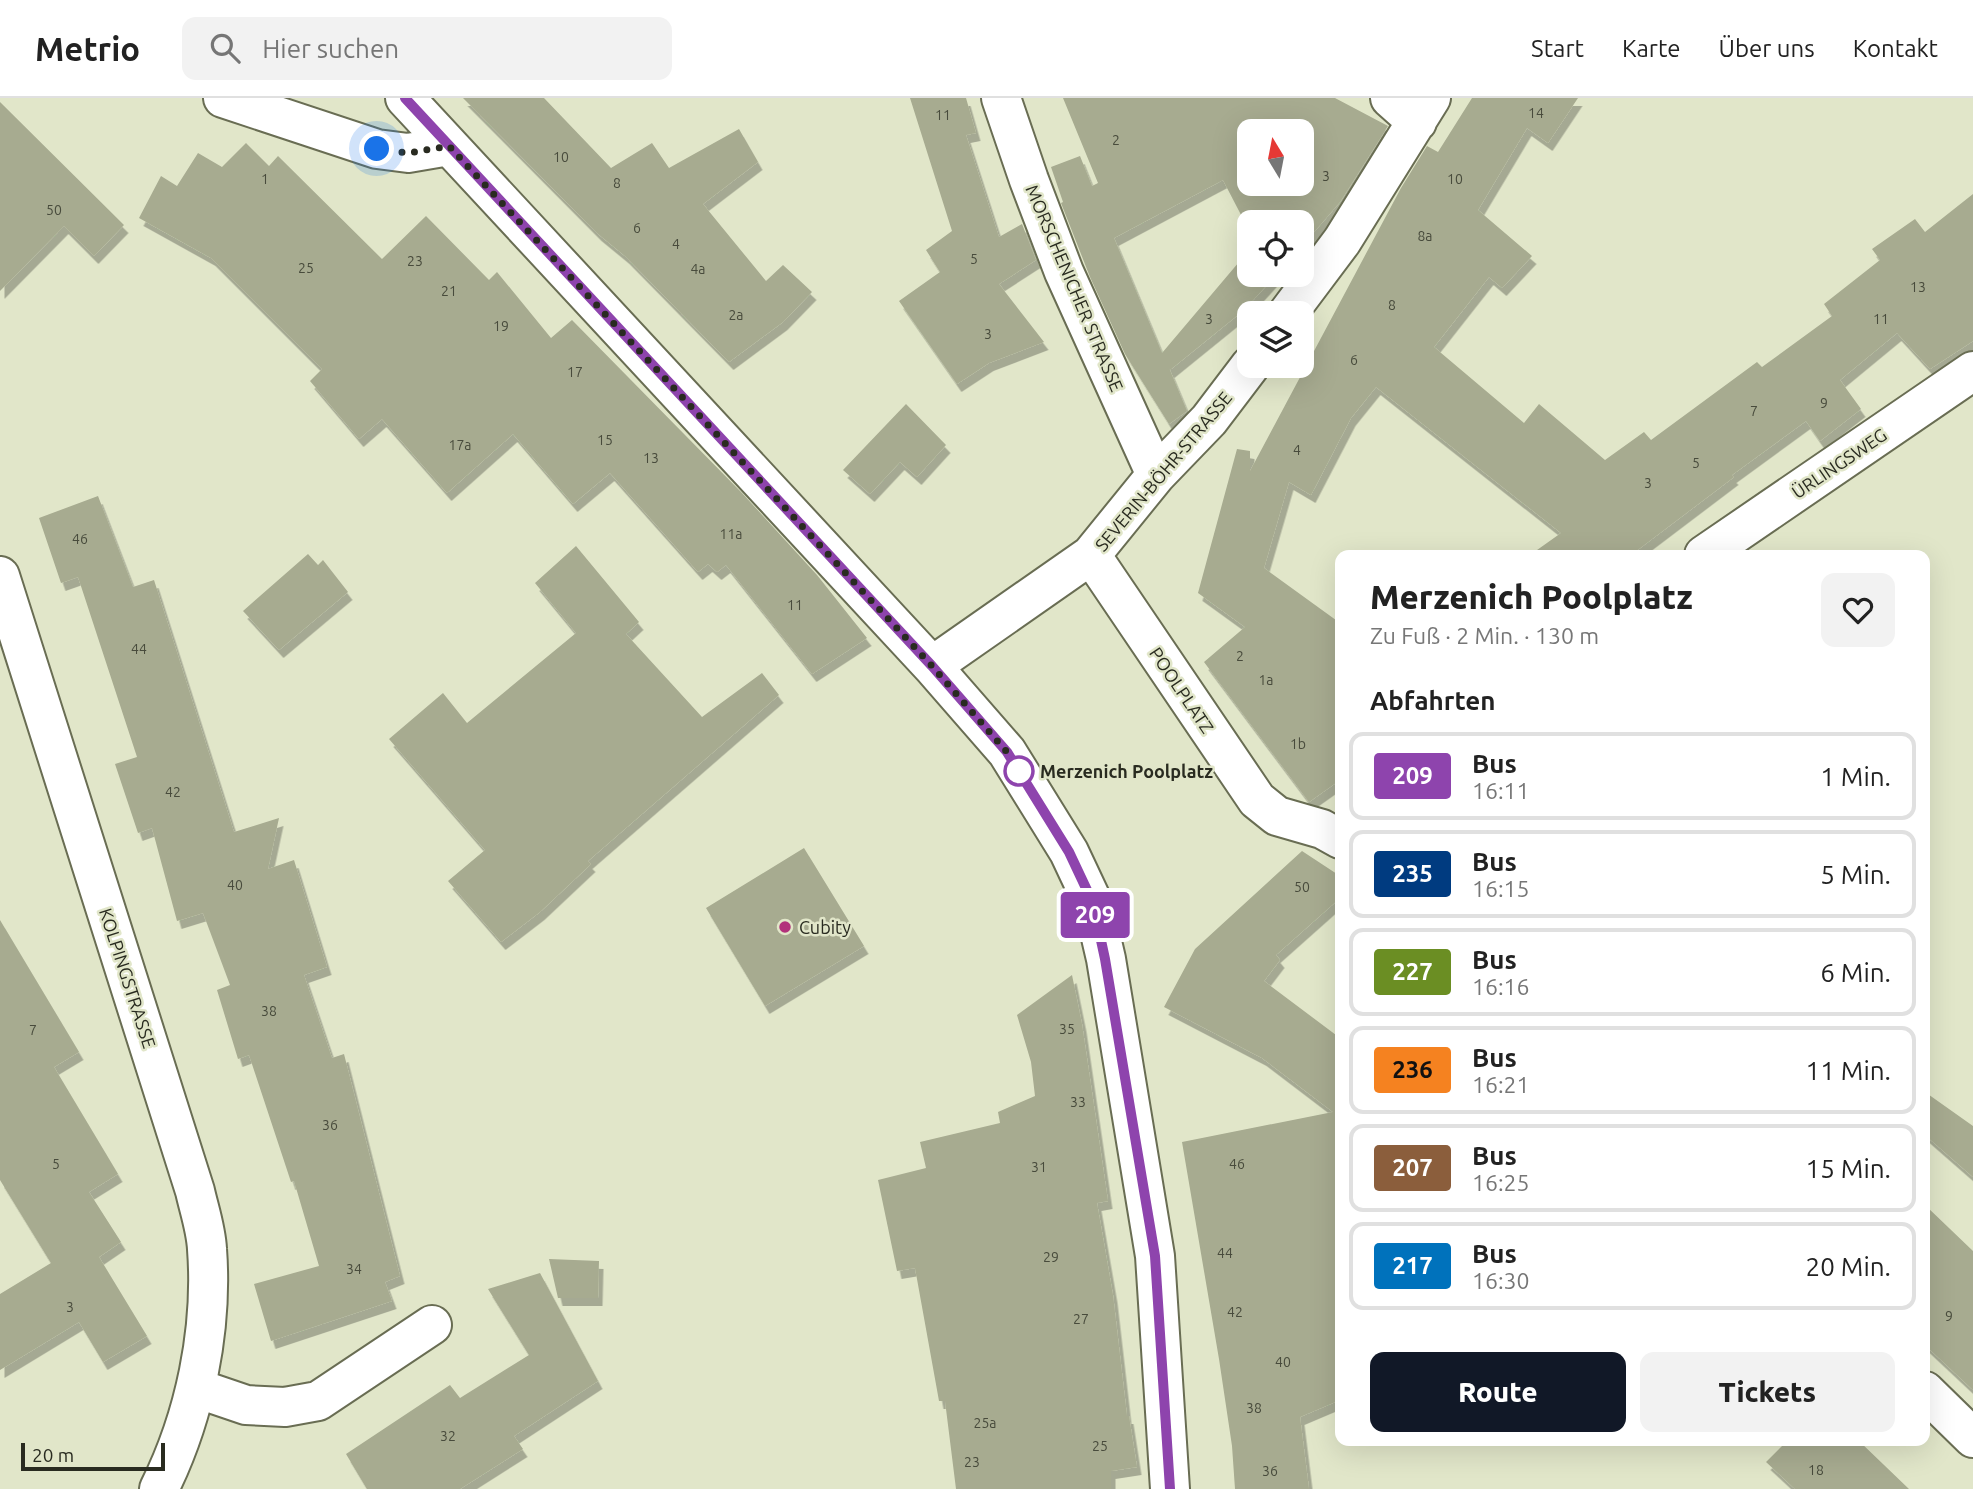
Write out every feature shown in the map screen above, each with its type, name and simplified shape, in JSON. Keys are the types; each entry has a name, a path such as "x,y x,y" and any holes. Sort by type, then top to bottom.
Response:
{"street":[{"path":"223,98 377,149 408,153 449,146"},
{"path":"405,98 932,666 1007,752 1069,852 1093,903 1105,959 1155,1256 1170,1489"},
{"name":"MORSCHENICHER STRASSE","path":"1001,98 1064,272 1156,475"},
{"path":"1297,301 1342,241 1413,106"},
{"name":"ÜRLINGSWEG","path":"1711,550 1973,371"},
{"name":"SEVERIN-BÖHR-STRASSE","path":"932,666 1091,555 1156,475 1209,420 1241,378"},
{"name":"POOLPLATZ","path":"1091,555 1257,800 1277,816 1334,827"},
{"name":"KOLPINGSTRASSE","path":"0,576 195,1191 207,1247 207,1313 196,1388 172,1462 159,1489"},
{"path":"196,1388 246,1405 285,1407 318,1401 432,1325"},
{"path":"1930,1396 1973,1438"}],"building":[{"path":"463,98 544,98 611,168 652,143 669,168 739,129 758,162 703,204 766,281 783,265 812,292 783,322 729,362"},
{"path":"910,98 966,98 976,133 966,135 999,237 1022,224 1036,260 999,284 1044,342 989,363 957,384 899,301 940,272 926,250 952,231"},
{"path":"1063,98 1335,98 1388,126 1340,202 1314,232 1314,210 1239,210 1223,180 1114,238 1162,353 1237,264 1237,287 1265,287 1252,301 1237,301 1237,316 1170,370 1169,368 1187,411 1169,424 1125,354 1090,277 1061,203 1063,202 1051,167 1080,156 1092,186 1098,183"},
{"path":"1472,98 1578,98 1548,143 1527,128 1478,210 1532,256 1502,288 1489,277 1434,347 1524,423 1539,404 1605,460 1644,432 1651,440 1757,362 1762,367 1832,316 1824,304 1880,260 1872,249 1915,219 1925,232 1973,194 1973,341 1930,369 1897,333 1840,380 1861,409 1820,441 1806,421 1732,475 1734,477 1638,550 1537,550 1561,533 1376,387 1351,418 1311,495 1289,482 1264,568 1335,619 1335,784 1309,802 1204,662 1245,627 1198,593 1237,449 1250,451 1250,471 1300,378 1314,378 1314,351 1401,188 1427,146 1438,152"},
{"path":"0,102 124,225 94,256 64,226 0,291"},
{"path":"246,143 269,166 278,156 382,259 426,216 489,280 497,272 551,338 572,320 742,493 817,575 867,638 812,674 726,565 717,572 708,564 698,572 610,473 573,504 513,434 447,493 382,419 359,439 310,381 322,369 211,258 139,218 161,176 177,186 198,153 222,167"},
{"path":"906,404 946,445 917,477 900,462 870,494 843,470"},
{"path":"98,496 133,587 154,580 234,832 279,818 268,869 294,860 327,967 304,975 332,1058 344,1054 400,1276 385,1282 392,1301 271,1341 254,1284 319,1266 294,1181 291,1182 249,1055 238,1059 217,990 230,985 203,913 177,921 152,828 138,833 115,764 137,757 78,577 61,583 39,518"},
{"path":"576,546 639,622 626,634 702,717 762,673 779,695 588,861 591,864 540,912 501,942 448,881 485,850 389,739 443,693 467,723 576,633 535,583"},
{"path":"308,554 318,565 323,560 348,592 279,650 243,611"},
{"name":"Cubity","path":"804,848 864,946 765,1006 706,908"},
{"path":"1302,851 1335,873 1335,902 1276,955 1280,960 1264,981 1335,1034 1335,1402 1300,1417 1309,1489 1235,1489 1232,1446 1219,1359 1182,1142 1333,1112 1262,1058 1164,1007 1195,949"},
{"path":"0,920 79,1052 54,1067 118,1174 89,1192 121,1242 99,1257 147,1336 103,1362 79,1322 0,1370 0,1294 51,1263 0,1180"},
{"path":"1072,975 1082,1024 1108,1201 1097,1203 1113,1295 1127,1416 1137,1467 1111,1471 1111,1489 956,1489 945,1401 939,1401 915,1268 897,1271 878,1180 926,1168 920,1142 1000,1123 998,1112 1035,1096 1031,1062 1017,1015"},
{"path":"1930,1096 1973,1126 1973,1177 1930,1139"},
{"path":"1930,1210 1973,1251 1973,1390 1930,1350"},
{"path":"549,1259 599,1261 598,1298 558,1298"},
{"path":"540,1273 598,1381 514,1436 523,1449 460,1489 367,1489 346,1454 450,1385 460,1398 529,1355 488,1289"},
{"path":"1782,1446 1864,1446 1909,1489 1795,1489 1766,1462"}],"bus line":[{"name":"209","path":"405,98 932,666 1007,752 1069,852 1093,903 1105,959 1155,1256 1170,1489"}],"place":[{"name":"Merzenich Poolplatz","path":"1019,771"},
{"name":"Cubity","path":"785,927"}],"route":[{"path":"377,149 408,153 449,146 932,666 1007,752 1019,771"}]}
